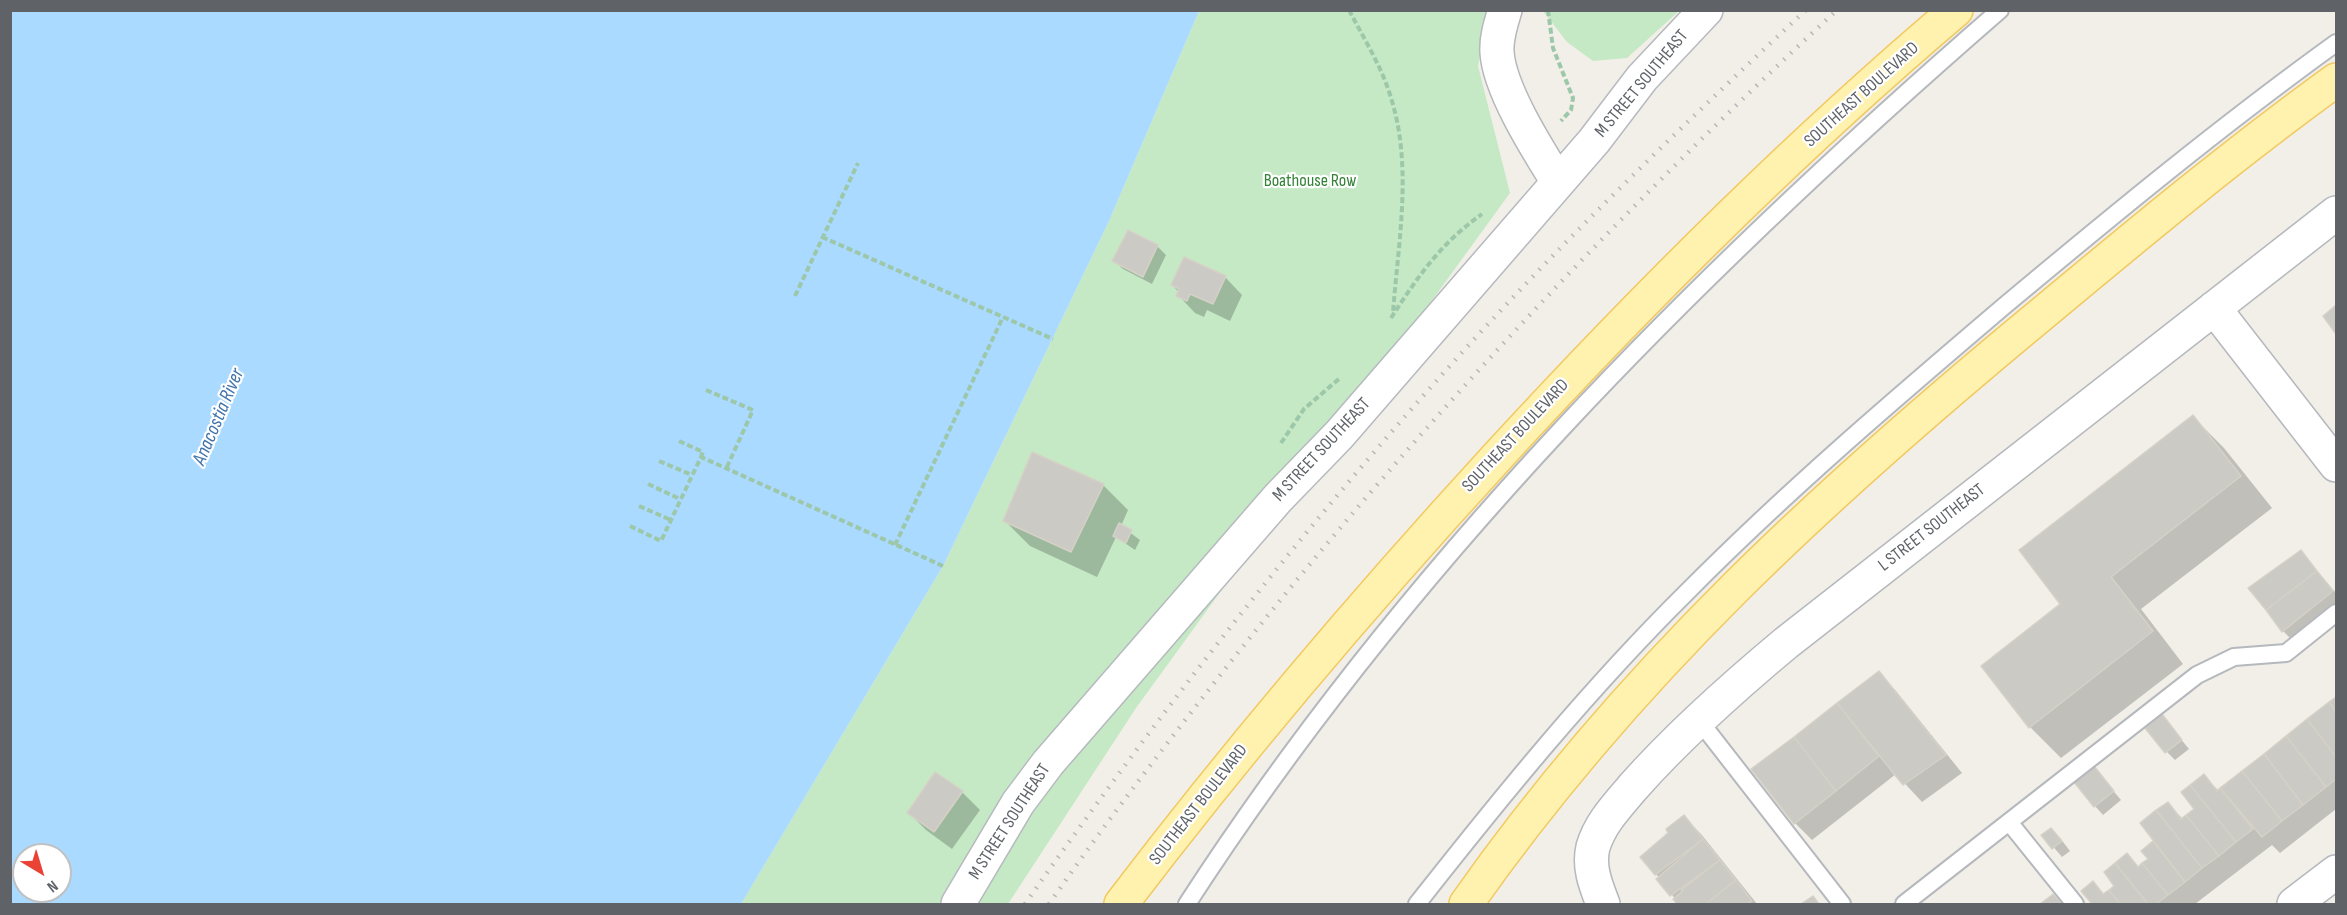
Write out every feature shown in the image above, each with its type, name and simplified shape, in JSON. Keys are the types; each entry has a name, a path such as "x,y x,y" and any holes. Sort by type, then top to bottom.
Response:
{"main road":[{"name":"SOUTHEAST BOULEVARD","path":"1121,904 1219,779 1344,629 1560,389 1743,204 1956,10"},
{"path":"1466,904 1523,826 1601,729 1686,635 1779,542 1972,371 2217,170 2337,80"}],"street":[{"path":"1505,10 1497,52 1504,81 1536,147 1558,182"},
{"name":"M STREET SOUTHEAST","path":"958,904 1018,803 1048,763 1278,498 1339,435 1594,141 1642,78 1706,10"},
{"name":"L STREET SOUTHEAST","path":"1600,897 1591,860 1598,834 1608,817 1637,783 1698,719 1785,643 2337,213"},
{"path":"2214,308 2337,465"},
{"path":"2294,904 2337,872"}],"lane":[{"path":"1187,904 1290,757 1344,685 1475,525 1556,434 1753,233 1820,170 2000,10"},
{"path":"1418,904 1470,837 1576,712 1685,593 1752,528 1890,404 2062,258 2253,103 2337,43"},
{"path":"1904,904 2197,675 2234,657 2286,653 2337,613"},
{"path":"1698,719 1842,904"},
{"path":"2009,822 2075,904"}],"path":[{"path":"1349,10 1385,78 1399,130 1403,178 1393,316"},
{"path":"1548,10 1553,48 1573,98 1570,110"},
{"path":"795,296 858,163"},
{"path":"822,237 1053,339"},
{"path":"895,545 1003,317"},
{"path":"706,390 753,410 726,469"},
{"path":"630,526 661,541 703,452 679,441"},
{"path":"701,457 943,566"},
{"path":"659,460 692,475"},
{"path":"648,484 681,499"},
{"path":"639,506 671,520"}],"green space":[{"name":"Boathouse Row","path":"1199,11 1489,11 1478,66 1510,193 1136,708 1008,904 741,904 943,566 1109,221"},
{"path":"1543,11 1679,11 1627,58 1593,61 1567,42"}],"water":[{"name":"Anacostia River","path":"11,10 1199,11 1109,221 943,566 741,904 11,904"}],"building":[{"path":"1128,230 1158,245 1143,277 1112,261"},
{"path":"1184,257 1226,276 1213,304 1190,294 1187,301 1176,296 1179,289 1171,285"},
{"path":"2336,305 2336,334 2323,316"},
{"path":"2193,415 2241,476 2111,577 2153,631 2029,728 1981,666 2060,604 2019,550"},
{"path":"1032,452 1104,484 1071,552 1003,521"},
{"path":"1119,523 1132,530 1126,543 1113,536"},
{"path":"2301,550 2317,571 2266,610 2248,588"},
{"path":"2317,571 2333,591 2282,632 2266,610"},
{"path":"1879,671 1946,755 1903,785 1837,703"},
{"path":"2336,697 2336,712 2329,702"},
{"path":"2329,702 2336,712 2336,757 2307,719"},
{"path":"1837,703 1879,756 1836,791 1794,737"},
{"path":"2162,714 2182,740 2165,753 2145,728"},
{"path":"2307,719 2336,757 2336,779 2326,787 2286,736"},
{"path":"2286,736 2326,787 2303,805 2264,754"},
{"path":"1794,737 1836,791 1794,824 1751,769"},
{"path":"2264,754 2303,805 2282,821 2242,771"},
{"path":"2094,766 2114,791 2094,807 2074,782"},
{"path":"2242,771 2282,821 2262,837 2220,788"},
{"path":"935,772 963,791 934,832 907,813"},
{"path":"2204,774 2217,791 2220,788 2253,829 2236,842 2190,785"},
{"path":"2190,785 2236,842 2219,856 2186,815 2194,809 2181,792"},
{"path":"2168,802 2181,819 2186,815 2219,856 2202,868 2156,810"},
{"path":"2156,810 2202,868 2185,882 2140,823"},
{"path":"1684,815 1703,839 1655,875 1640,857 1668,833 1666,829"},
{"path":"2051,828 2062,841 2052,849 2041,835"},
{"path":"1703,839 1720,860 1670,896 1656,879"},
{"path":"2153,841 2185,882 2168,895 2142,863 2148,859 2141,851"},
{"path":"2127,853 2138,867 2142,863 2168,895 2156,904 2148,904 2115,863"},
{"path":"1720,860 1736,880 1706,904 1677,904 1673,899 1683,891 1681,890"},
{"path":"2115,863 2148,904 2120,904 2109,890 2114,886 2104,872"},
{"path":"1736,880 1752,901 1747,904 1706,904"},
{"path":"2093,881 2103,894 2109,890 2120,904 2092,904 2081,891"},
{"path":"2052,895 2062,904 2040,904"},
{"path":"1813,896 1819,904 1801,904"}],"railway":[{"path":"1025,904 1090,813 1226,633 1370,457 1521,289 1599,209 1806,10"},
{"path":"1049,904 1214,683 1286,593 1435,419 1590,251 1671,169 1837,10"}]}
